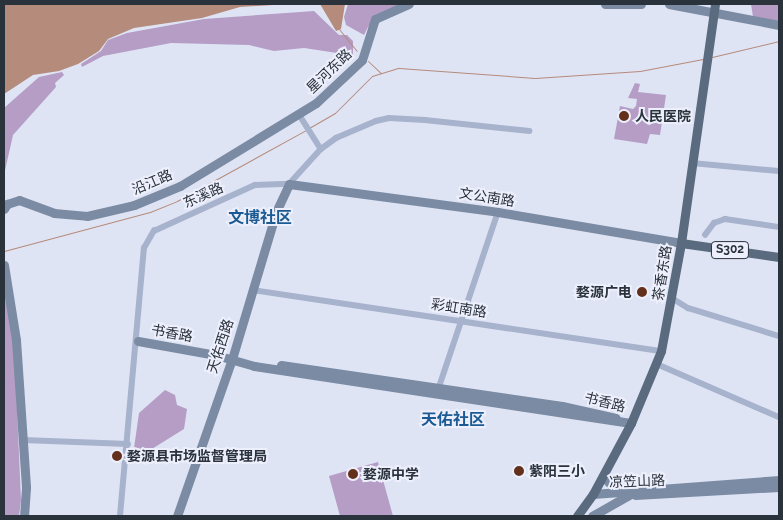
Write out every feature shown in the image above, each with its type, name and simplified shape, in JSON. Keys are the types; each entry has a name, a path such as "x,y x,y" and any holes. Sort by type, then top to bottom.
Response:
{"main road":[{"name":"茶香东路","path":"577,516 593,494 631,423 661,351 681,243 715,4"},
{"name":"S302","path":"681,243 779,257"}],"street":[{"name":"星河东路","path":"299,114 316,103 362,60 375,19 409,4"},
{"path":"605,4 641,4"},
{"path":"669,4 779,25"},
{"path":"299,114 321,149"},
{"name":"沿江路","path":"4,209 7,204 19,200 54,213 87,216 134,205 180,186 299,114"},
{"path":"289,184 321,149 336,138 389,118 530,132"},
{"path":"692,163 779,171"},
{"name":"文公南路","path":"289,184 498,212 681,243"},
{"name":"天佑西路","path":"177,516 190,472 232,359 276,212 289,184"},
{"name":"东溪路","path":"120,516 138,341 144,248 147,237 154,231 254,185 289,184"},
{"path":"438,391 498,212"},
{"path":"705,235 714,223 725,219 779,227"},
{"path":"4,265 16,340 23,440 24,516"},
{"name":"彩虹南路","path":"252,290 661,351"},
{"path":"672,298 688,308 779,336"},
{"name":"书香路","path":"138,341 232,359 438,391 605,414 631,423"},
{"path":"657,364 779,417"},
{"path":"23,440 128,444"},
{"path":"603,476 612,486 629,492"},
{"name":"凉笠山路","path":"629,492 779,480"},
{"name":"凉笠山路","path":"593,494 779,487"},
{"path":"592,516 629,492"}],"shaded area":[{"path":"4,4 288,4 240,7 202,18 134,28 108,39 99,51 78,64 59,71 33,75 4,94"},
{"path":"320,4 345,4 341,29 336,31"},
{"path":"348,4 405,4 368,27 364,35 346,25 344,17"},
{"path":"751,4 779,4 779,22 753,17"},
{"path":"314,11 339,35 347,35 353,41 353,58 348,60 337,53 304,48 274,51 249,45 171,43 103,56 82,67 81,64 101,51 108,40 127,33 204,19"},
{"path":"62,72 64,75 55,83 56,87 13,135 4,175 4,108 39,77"},
{"path":"635,83 640,84 638,92 666,95 660,135 650,134 647,144 614,139 620,106 633,109 636,106 637,99 628,98"},
{"path":"4,284 14,340 21,500 19,516 4,516"},
{"path":"165,390 175,395 177,405 187,409 184,429 139,457 134,448 139,413"},
{"path":"378,462 393,516 340,516 329,476"}],"waterway":[{"path":"339,29 357,51"},
{"path":"712,57 779,41"},
{"path":"309,128 335,113 372,76 399,68 535,78 640,71 703,59"},
{"path":"368,61 381,73"},
{"path":"4,251 150,212 177,201 306,130"}],"place":[{"name":"人民医院","path":"624,116"},
{"name":"婺源广电","path":"642,292"},
{"name":"婺源县市场监督管理局","path":"117,456"},
{"name":"紫阳三小","path":"519,471"},
{"name":"婺源中学","path":"353,474"}],"district":[{"name":"文博社区","path":"260,218"},
{"name":"天佑社区","path":"453,420"}]}
